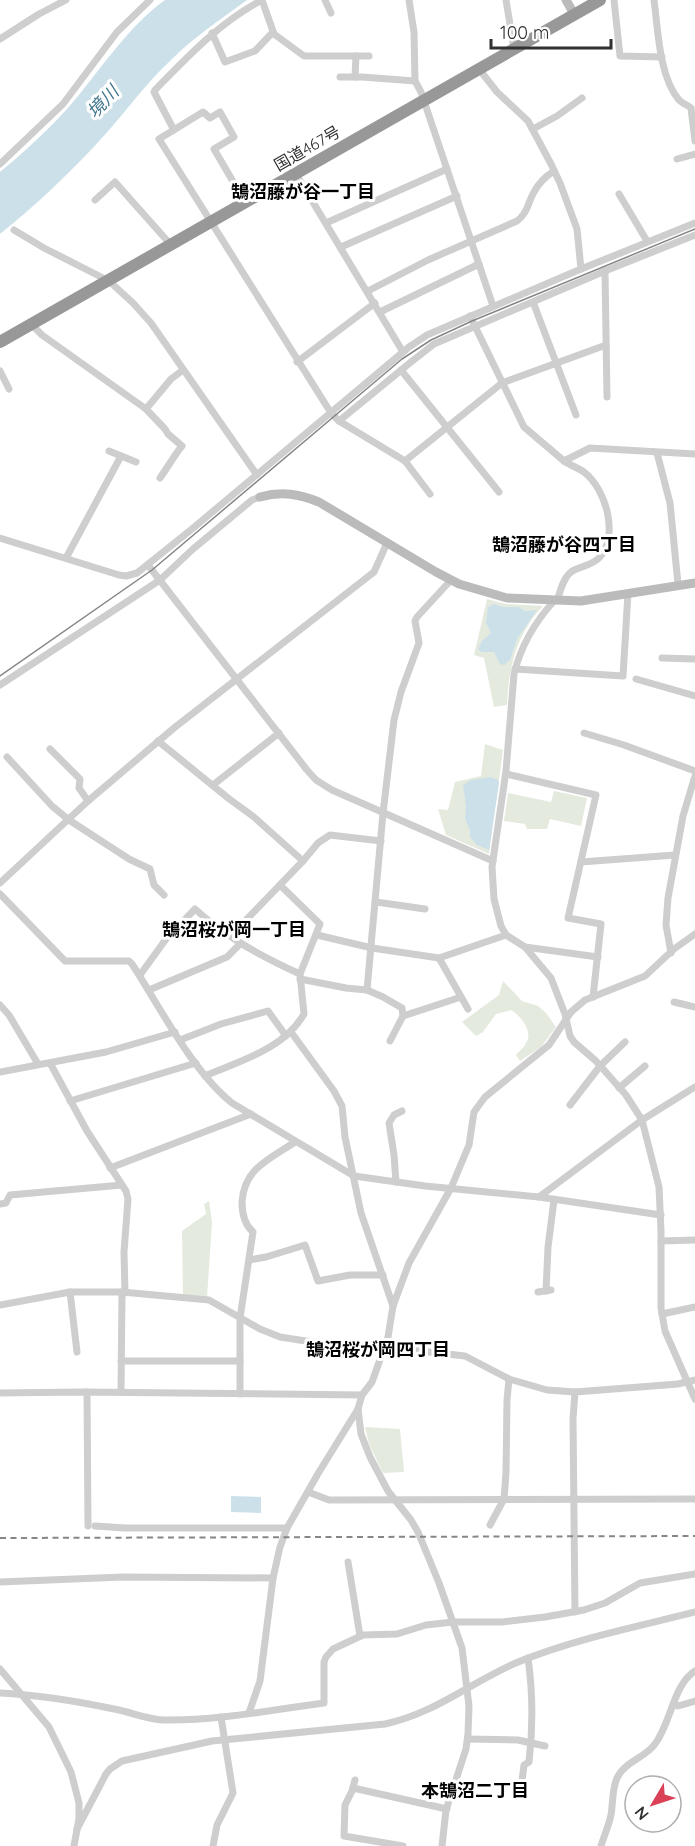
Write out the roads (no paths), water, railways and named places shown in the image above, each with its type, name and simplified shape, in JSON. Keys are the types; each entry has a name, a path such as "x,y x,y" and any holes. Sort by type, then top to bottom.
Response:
{"highway":[{"name":"国道467号","path":"0,342 600,0"}],"street":[{"path":"0,39 66,0"},
{"path":"0,164 63,104 117,32 150,0"},
{"path":"174,130 155,90 212,33 234,16 262,0 274,34 304,56 369,56"},
{"path":"325,0 331,13"},
{"path":"409,0 414,32 415,81 457,196 493,306"},
{"path":"506,0 514,49"},
{"path":"566,0 574,15"},
{"path":"614,0 620,56 662,57"},
{"path":"654,0 668,84 680,101 691,108 695,141"},
{"path":"212,33 225,62 251,53 273,32"},
{"path":"355,77 356,56"},
{"path":"479,69 497,92 522,115 533,129 554,171 577,229 580,269"},
{"path":"340,77 415,81"},
{"path":"533,129 557,116 582,98"},
{"path":"245,202 214,149 234,137 220,112 210,118 203,112 159,139 331,413 339,421 405,461 430,494"},
{"path":"677,159 695,154"},
{"path":"326,223 447,169"},
{"path":"368,291 471,240 522,218 538,185 554,171"},
{"path":"296,174 403,352"},
{"path":"95,200 115,182 171,245"},
{"path":"619,194 647,241"},
{"path":"341,248 457,196"},
{"path":"0,538 118,575 126,576 136,573 403,352 427,335 647,241 695,223"},
{"path":"14,230 109,281 133,303 151,323 257,475"},
{"path":"339,421 434,344 695,235"},
{"path":"380,312 479,264"},
{"path":"605,271 607,397"},
{"path":"533,302 576,415"},
{"path":"297,362 375,303"},
{"path":"470,316 524,427 564,461 585,473 598,489 609,521 608,545 602,556 595,562 572,572 566,578 555,601 532,627 515,669 506,774 493,861 494,899 501,926 506,935 525,947 551,978 574,1042 600,1066 630,1100 642,1120 659,1187 662,1314 665,1331 691,1381 695,1399"},
{"path":"31,324 42,335 146,409 182,446 159,478"},
{"path":"405,461 502,383 606,345"},
{"path":"146,409 175,375 183,370"},
{"path":"401,370 500,492"},
{"path":"0,371 9,389"},
{"path":"564,461 590,448 695,454"},
{"path":"109,451 136,462"},
{"path":"657,453 670,502 678,584"},
{"path":"66,558 121,456"},
{"path":"0,685 160,580 252,500 260,496 279,493 304,496 319,502 451,580 507,598 580,601 695,583"},
{"path":"0,883 88,801 158,741 374,572 387,543"},
{"path":"148,565 316,780 332,790 493,861"},
{"path":"367,990 394,720 401,692 419,643 417,617 451,580"},
{"path":"515,669 623,676 628,593"},
{"path":"662,658 695,659"},
{"path":"636,679 695,696"},
{"path":"213,785 279,733"},
{"path":"584,733 695,771"},
{"path":"158,741 254,817 303,861"},
{"path":"50,749 80,779 79,788 88,801"},
{"path":"6,757 52,806 69,820 129,859 150,869 154,885 164,895"},
{"path":"506,774 596,795 568,918 601,924 593,997"},
{"path":"670,953 666,911 683,816 695,776"},
{"path":"247,919 318,843 330,835 381,842"},
{"path":"581,862 675,855"},
{"path":"205,1076 261,1052 288,1034 304,1014 300,976 321,924 280,885"},
{"path":"0,894 65,961 129,961 180,1040 220,1094 354,1176 539,1197 660,1215"},
{"path":"376,902 425,909"},
{"path":"140,975 166,939 195,909 221,932 300,976 346,988 367,990 402,1008 403,1016 390,1041"},
{"path":"249,1713 260,1681 273,1578 287,1528 358,1409 362,1395 372,1382 388,1337 393,1306 409,1263 451,1188 469,1145 474,1112 485,1097 549,1045 571,1012 579,1005 645,976 695,934"},
{"path":"316,935 372,948 439,958 506,935"},
{"path":"149,990 226,957 240,944"},
{"path":"525,947 598,957"},
{"path":"439,958 468,1009"},
{"path":"403,1016 461,996"},
{"path":"674,1002 695,1007"},
{"path":"0,1005 9,1015 39,1064"},
{"path":"180,1040 221,1024 268,1011 288,1034 339,1099 342,1106 345,1137 361,1213 393,1306"},
{"path":"0,1072 106,1052 175,1032"},
{"path":"570,1105 600,1066 625,1042"},
{"path":"50,1063 128,1199 124,1252 121,1392"},
{"path":"70,1101 196,1063"},
{"path":"619,1088 645,1066"},
{"path":"539,1197 642,1120 695,1088"},
{"path":"396,1182 389,1123 394,1115 402,1111"},
{"path":"110,1168 251,1114"},
{"path":"240,1394 240,1318 253,1233 242,1209 244,1186 257,1168 295,1142"},
{"path":"0,1204 6,1203 10,1195 122,1185"},
{"path":"545,1291 554,1200"},
{"path":"661,1241 695,1240"},
{"path":"249,1260 305,1245 318,1281 350,1275 383,1275"},
{"path":"70,1292 77,1352"},
{"path":"0,1305 38,1294 70,1292 124,1292 209,1300 280,1337 325,1344 384,1347 465,1356 510,1380 547,1390 575,1392 691,1381"},
{"path":"662,1314 695,1307"},
{"path":"121,1361 240,1361"},
{"path":"490,1525 504,1499 507,1400 510,1380"},
{"path":"87,1392 92,1526 287,1528"},
{"path":"575,1392 573,1419 575,1612"},
{"path":"0,1393 362,1395"},
{"path":"358,1409 365,1446 377,1471 418,1533 462,1648 469,1720 468,1739 447,1809 442,1846"},
{"path":"308,1492 329,1500 695,1499"},
{"path":"348,1562 360,1636"},
{"path":"0,1693 64,1699 164,1720 221,1717 324,1703 326,1657 333,1649 360,1636 397,1634 426,1625 453,1622 502,1622 575,1612 605,1603 640,1583 695,1574"},
{"path":"0,1582 123,1577 273,1578"},
{"path":"77,1829 106,1774 117,1764 128,1759 188,1745 385,1725 402,1721 528,1658 577,1642 695,1612"},
{"path":"521,1789 524,1766 529,1762 531,1743 532,1686 528,1658"},
{"path":"0,1669 50,1727 71,1772 79,1803 74,1846"},
{"path":"601,1846 618,1775 655,1745 679,1689 695,1671"},
{"path":"674,1704 678,1706 695,1701"},
{"path":"213,1846 217,1825 233,1793 221,1717"},
{"path":"468,1739 499,1739 545,1746"},
{"path":"356,1780 345,1805 344,1836 403,1846"},
{"path":"353,1788 447,1809"}],"water":[{"name":"境川","path":"165,0 247,0 180,52 152,79 77,164 0,234 0,172 59,118 137,24"},
{"path":"494,604 503,607 519,607 525,611 537,610 517,639 510,660 504,665 500,664 494,652 482,652 478,649 482,641 491,633 486,623 488,607"},
{"path":"491,777 499,783 489,850 477,845 470,837 470,830 465,819 463,785 471,780"},
{"path":"231,1496 261,1497 261,1513 231,1512"}],"tram line":[{"path":"0,676 152,570 402,359 431,340 695,229"}],"railway":[{"path":"0,1538 695,1536"}],"district":[{"name":"鵠沼藤が谷一丁目","path":"303,192"},
{"name":"鵠沼藤が谷四丁目","path":"564,545"},
{"name":"鵠沼桜が岡一丁目","path":"234,930"},
{"name":"鵠沼桜が岡四丁目","path":"378,1350"},
{"name":"本鵠沼二丁目","path":"475,1791"}]}
